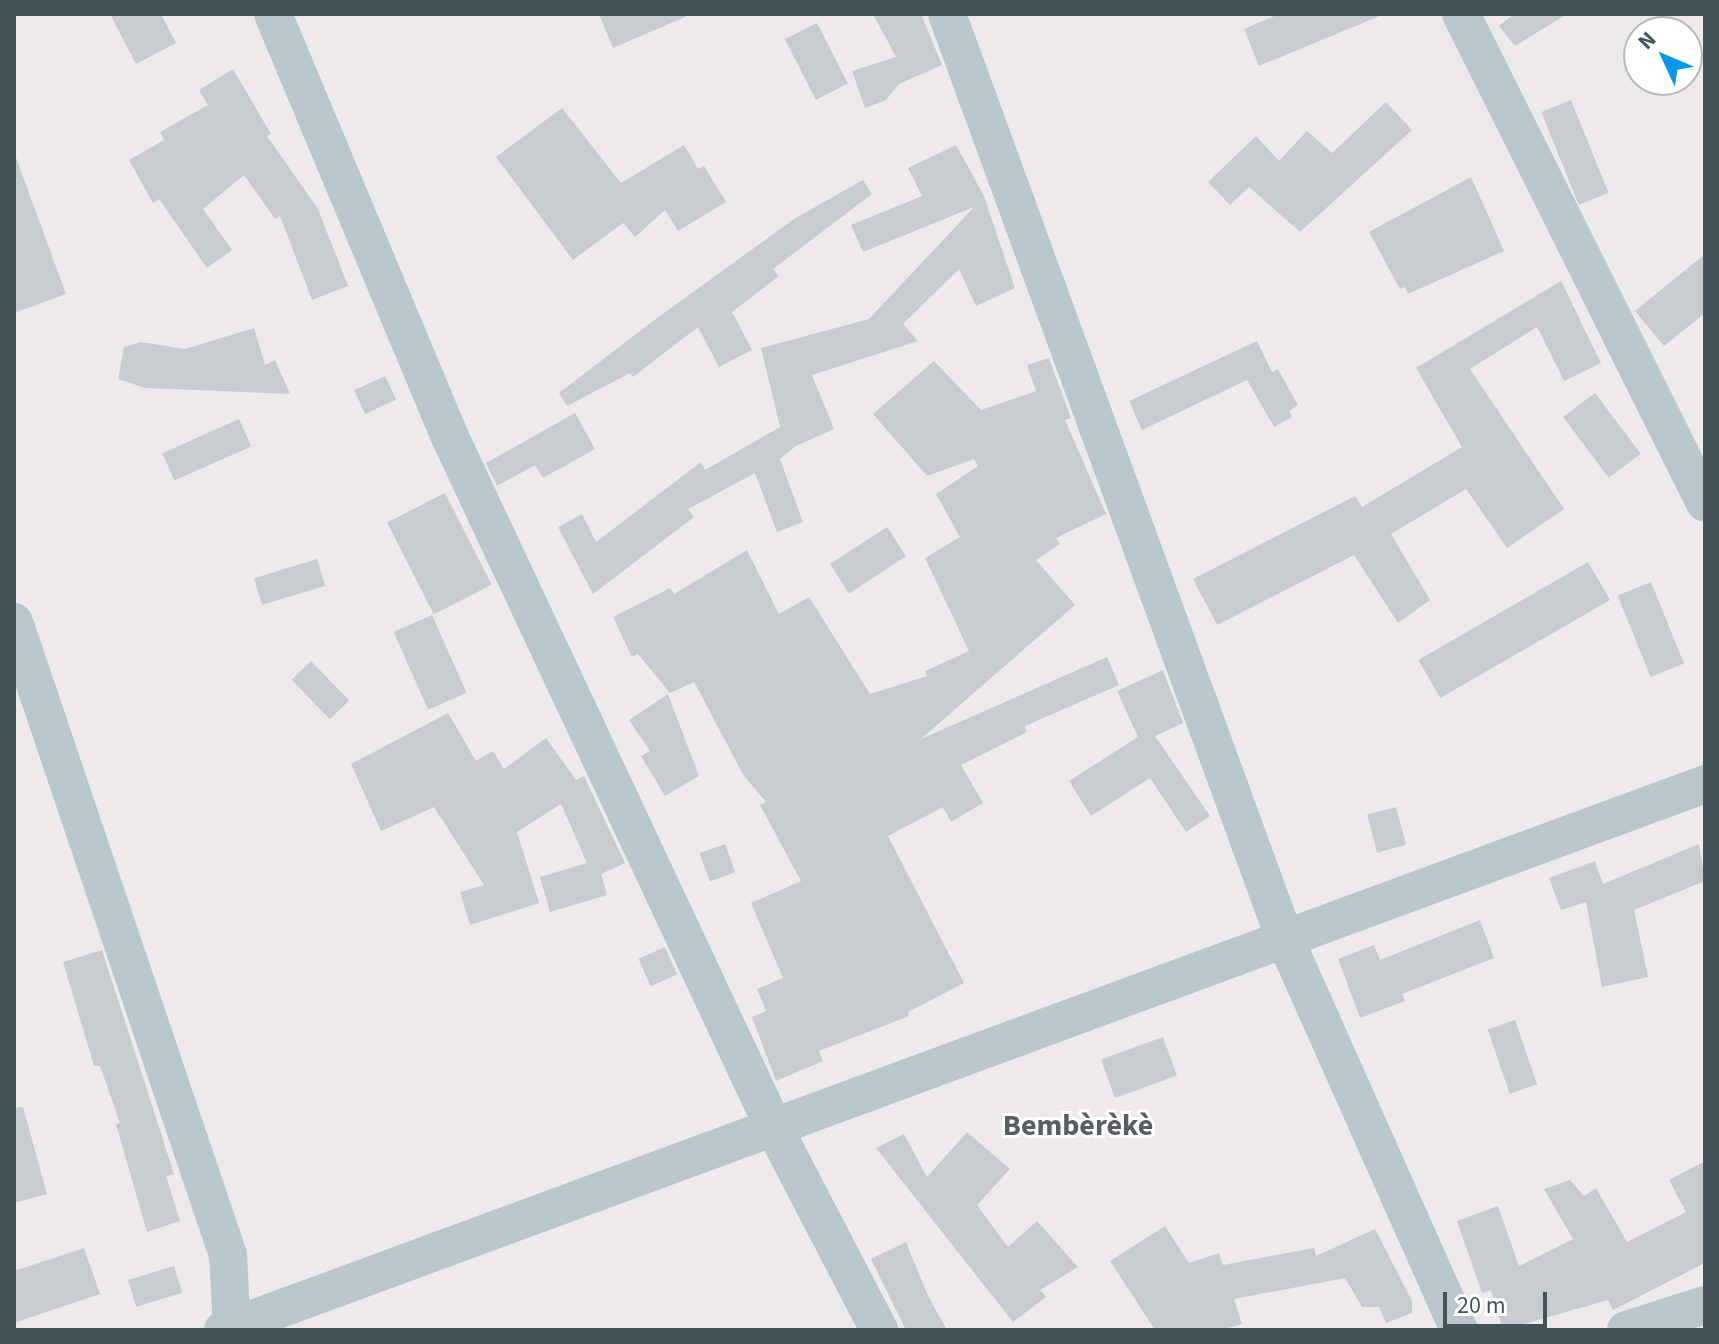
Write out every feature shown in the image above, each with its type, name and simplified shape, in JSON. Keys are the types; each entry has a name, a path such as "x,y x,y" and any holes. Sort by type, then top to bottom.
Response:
{"street":[{"path":"273,14 449,435 774,1128 879,1330"},
{"path":"947,14 1285,939 1459,1330"},
{"path":"1461,14 1705,503"},
{"path":"14,622 228,1255 229,1329 1705,784"},
{"path":"1626,1330 1705,1305"}],"building":[{"path":"110,14 161,14 176,43 136,64"},
{"path":"599,14 692,14 613,48"},
{"path":"873,14 921,14 942,65 899,84 886,100 865,108 852,71 896,57"},
{"path":"1279,14 1382,15 1259,66 1244,29"},
{"path":"1514,14 1567,14 1515,46 1499,26"},
{"path":"817,23 848,84 816,100 785,39"},
{"path":"233,69 271,134 267,136 318,209 348,286 312,300 280,216 275,219 244,175 203,209 232,250 207,268 159,199 153,203 129,160 164,140 160,132 208,105 199,90"},
{"path":"1571,100 1608,193 1579,205 1541,112"},
{"path":"1386,102 1412,130 1300,232 1249,187 1230,205 1208,182 1256,136 1279,161 1307,131 1332,153"},
{"path":"562,108 621,183 684,145 698,169 704,166 726,202 678,231 665,210 635,237 623,223 573,260 496,157"},
{"path":"956,145 984,196 1015,288 976,306 959,269 903,324 918,341 812,375 834,429 796,446 780,459 803,522 777,532 755,473 688,509 694,517 593,594 558,527 582,514 596,542 701,462 705,470 780,427 761,348 869,319 974,207 863,252 851,225 922,196 908,168"},
{"path":"14,152 66,294 14,313"},
{"path":"1471,177 1504,251 1408,294 1405,287 1400,289 1369,232"},
{"path":"863,180 872,194 773,269 779,276 732,312 752,350 719,367 698,327 633,377 630,373 567,406 559,393 653,321 794,219"},
{"path":"1705,254 1705,313 1664,346 1635,311"},
{"path":"1561,281 1601,363 1564,381 1537,327 1470,369 1564,509 1507,548 1466,489 1391,534 1430,600 1398,623 1354,555 1217,625 1193,579 1355,496 1362,507 1462,447 1416,368"},
{"path":"254,328 265,365 275,360 290,394 145,388 118,379 124,347 141,342 185,349"},
{"path":"1257,341 1272,372 1278,369 1298,405 1289,411 1292,417 1274,427 1247,380 1142,430 1129,401"},
{"path":"1049,358 1071,418 1065,420 1106,514 1056,538 1060,544 1036,560 1075,605 921,739 1107,657 1119,685 1025,726 1027,732 961,765 983,803 951,822 943,807 888,836 964,983 908,1012 909,1016 819,1051 823,1061 776,1081 752,1017 766,1011 757,989 783,978 751,903 801,881 760,805 766,802 744,776 694,682 670,693 638,654 632,657 613,617 670,588 674,594 747,550 779,614 809,597 870,694 927,676 925,671 969,651 925,558 960,537 936,494 978,466 974,459 927,476 873,414 934,361 981,410 1036,391 1027,365"},
{"path":"385,376 396,400 365,414 354,390"},
{"path":"1595,393 1641,454 1609,478 1563,417"},
{"path":"575,413 595,449 543,478 535,465 497,486 486,463"},
{"path":"239,419 251,446 174,481 162,453"},
{"path":"445,493 492,585 434,614 387,523"},
{"path":"887,527 906,556 849,593 830,564"},
{"path":"317,559 325,586 262,605 254,578"},
{"path":"1588,562 1610,600 1440,698 1418,660"},
{"path":"1651,582 1684,664 1651,677 1618,595"},
{"path":"432,615 467,693 428,710 394,632"},
{"path":"311,661 349,701 330,719 292,680"},
{"path":"1163,670 1183,723 1155,736 1210,816 1186,832 1150,778 1091,816 1069,781 1138,737 1117,691"},
{"path":"668,694 699,776 665,796 641,756 650,751 629,720"},
{"path":"448,713 476,761 493,751 504,769 546,738 576,780 584,776 625,863 601,874 607,895 550,912 540,877 587,863 561,804 517,832 539,903 470,925 460,892 484,885 434,807 381,831 351,764"},
{"path":"1396,807 1406,845 1377,852 1367,815"},
{"path":"725,844 735,872 710,881 700,853"},
{"path":"1699,844 1705,881 1634,910 1648,977 1602,987 1586,902 1561,910 1549,878 1595,861 1603,884"},
{"path":"1480,920 1494,958 1402,994 1405,1001 1360,1018 1338,959 1374,945 1380,960"},
{"path":"665,947 677,974 651,986 639,959"},
{"path":"102,950 174,1174 166,1176 180,1221 147,1232 116,1124 120,1123 100,1066 94,1066 63,962"},
{"path":"1515,1020 1537,1084 1510,1094 1488,1029"},
{"path":"1163,1037 1177,1076 1115,1098 1101,1060"},
{"path":"23,1107 47,1194 14,1203 14,1108"},
{"path":"967,1132 1010,1169 977,1205 1008,1247 1037,1221 1078,1267 1040,1290 1046,1297 1013,1322 876,1148 904,1134 927,1177"},
{"path":"1705,1161 1705,1263 1613,1310 1608,1300 1503,1330 1491,1290 1482,1293 1457,1221 1498,1206 1519,1266 1573,1239 1544,1189 1570,1180 1584,1196 1596,1188 1627,1242 1686,1212 1669,1180"},
{"path":"1165,1226 1189,1263 1219,1253 1223,1265 1314,1248 1316,1256 1375,1229 1412,1301 1412,1313 1386,1323 1379,1307 1362,1307 1345,1278 1234,1299 1242,1324 1221,1330 1155,1330 1110,1261"},
{"path":"906,1242 928,1296 947,1330 906,1330 871,1259"},
{"path":"84,1248 100,1294 14,1323 14,1271"},
{"path":"174,1266 182,1293 136,1307 128,1280"}],"district":[{"name":"Bembèrèkè","path":"1078,1126"}]}
